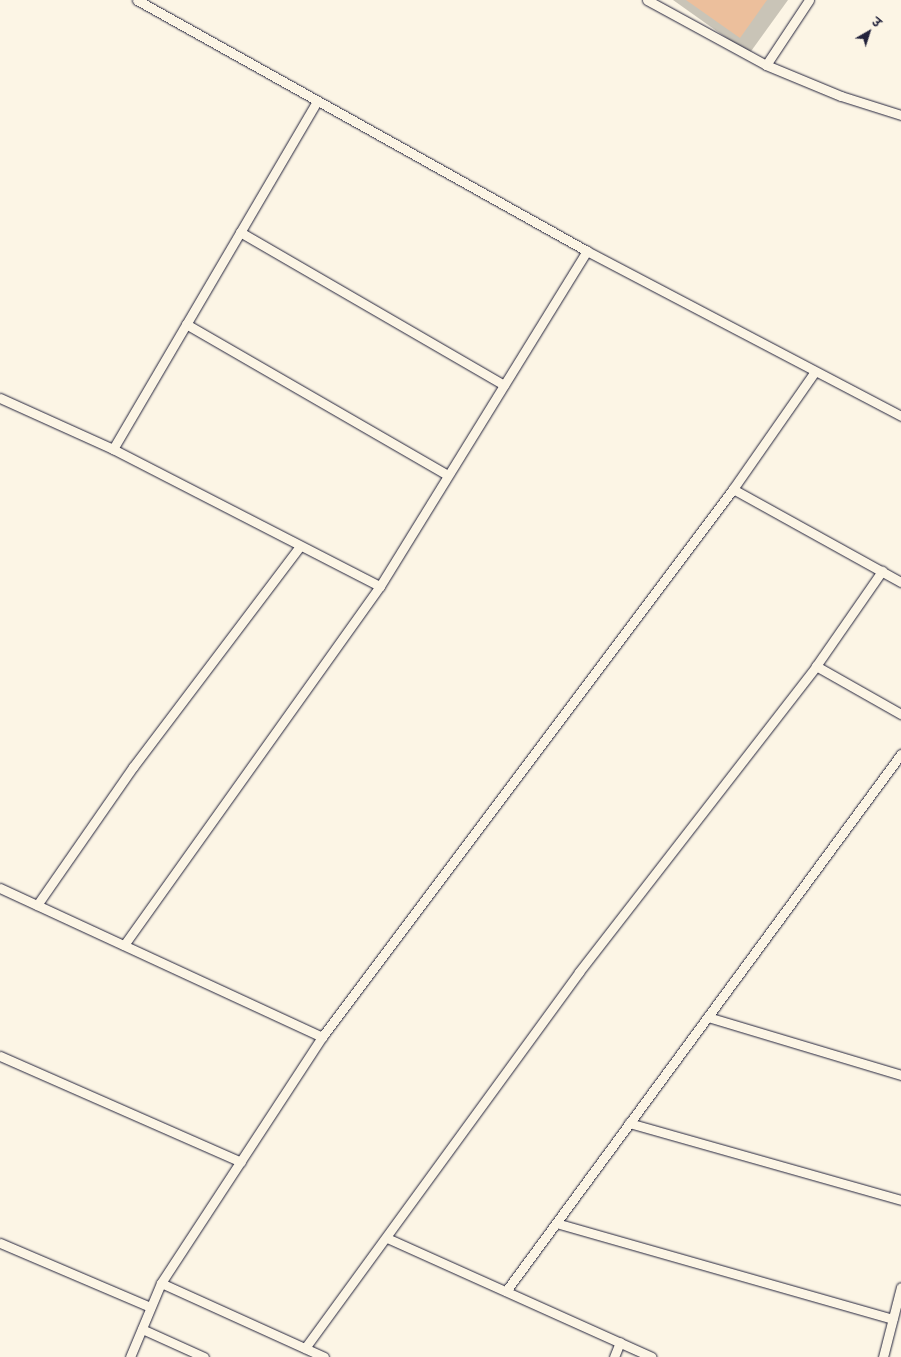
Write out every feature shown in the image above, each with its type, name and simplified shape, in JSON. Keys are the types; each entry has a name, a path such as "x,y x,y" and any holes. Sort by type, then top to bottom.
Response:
{"lane":[{"path":"137,0 587,251 814,373 901,416"},
{"path":"647,0 766,65 840,96 901,115"},
{"path":"766,65 809,0"},
{"path":"113,449 317,101"},
{"path":"240,232 504,386"},
{"path":"124,945 380,586 587,251"},
{"path":"186,324 448,475"},
{"path":"130,1357 161,1282 322,1037 733,489 814,373"},
{"path":"0,398 113,449 380,586"},
{"path":"733,489 901,582"},
{"path":"37,905 133,768 300,546"},
{"path":"305,1348 387,1238 579,972 816,666 882,571"},
{"path":"816,666 901,714"},
{"path":"506,1291 901,754"},
{"path":"0,888 322,1037"},
{"path":"708,1017 901,1075"},
{"path":"0,1056 241,1162"},
{"path":"629,1123 901,1200"},
{"path":"556,1223 893,1319"},
{"path":"387,1238 652,1357"},
{"path":"0,1243 150,1306"},
{"path":"161,1282 324,1357"},
{"path":"883,1357 901,1287"},
{"path":"142,1329 204,1357"},
{"path":"614,1357 620,1342"}],"building":[{"path":"686,0 767,0 740,38"}]}
